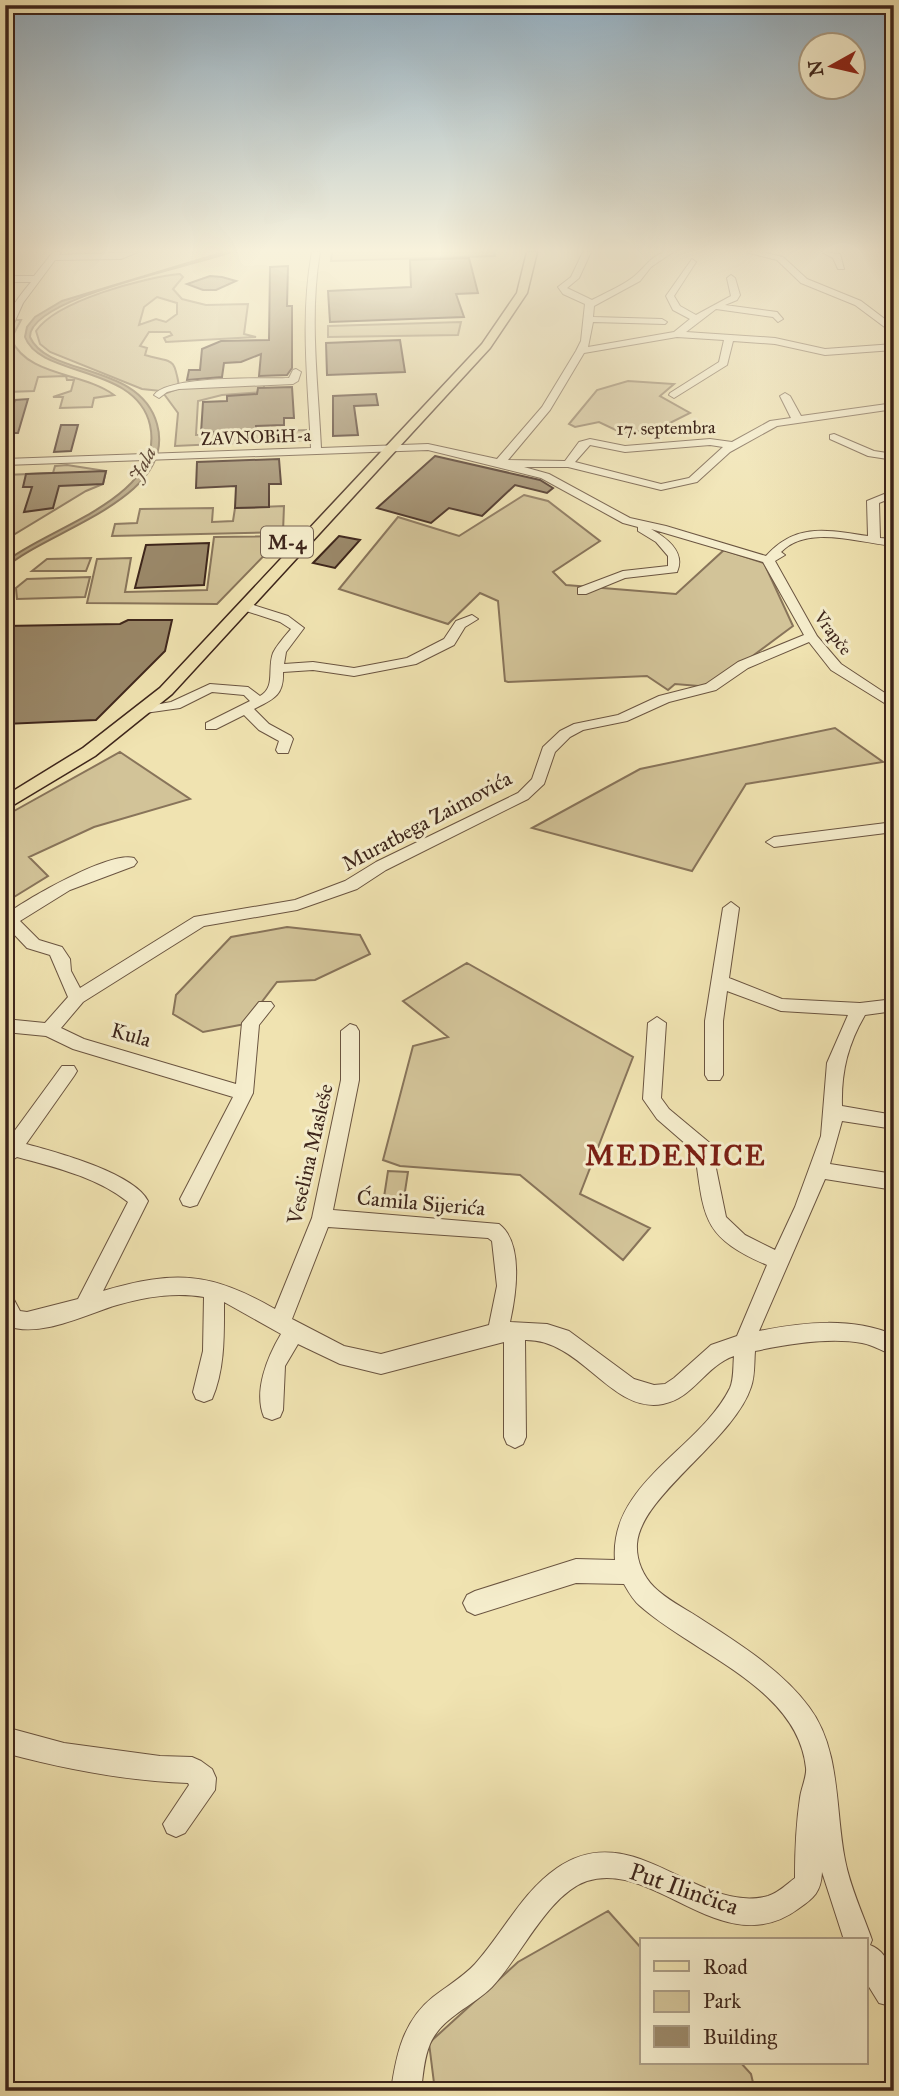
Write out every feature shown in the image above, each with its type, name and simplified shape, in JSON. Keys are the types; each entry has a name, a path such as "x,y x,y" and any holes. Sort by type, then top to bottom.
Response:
{"main road":[{"name":"M-4","path":"5,790 99,732 152,686 471,350"},
{"name":"M-4","path":"5,804 59,774 111,738 166,691 482,350"}],"street":[{"path":"312,350 316,452"},
{"path":"582,591 623,575 673,569 676,564 668,547 659,538 545,476 500,463 546,408 581,351 588,350"},
{"path":"674,395 724,363 727,350"},
{"path":"815,350 825,352 855,350"},
{"path":"185,384 273,380 312,364"},
{"path":"159,395 163,390 179,386 293,381 296,372"},
{"path":"785,396 800,419 872,454 894,457"},
{"name":"17. septembra","path":"368,456 391,449 428,447 500,463 568,464 660,487 693,480 733,446 774,423 894,406"},
{"path":"406,433 428,447"},
{"path":"834,437 840,449"},
{"name":"17. septembra","path":"568,464 583,444 590,442 625,450 710,442 733,446"},
{"name":"ZAVNOBiH-a","path":"5,462 345,451 368,456"},
{"path":"874,541 873,501 894,493"},
{"path":"626,521 662,528 768,559 805,544 854,538 894,543"},
{"name":"Vrapče","path":"768,559 811,638 849,679 894,705"},
{"path":"211,726 271,695 277,687 276,668 280,652 298,628 284,620 244,606"},
{"path":"276,668 313,666 354,672 411,661 449,642 460,624 472,620"},
{"name":"Muratbega Zaimovića","path":"48,1030 77,998 200,920 297,905 351,886 381,866 512,802 539,781 542,765 555,741 579,727 622,718 664,699 711,687 743,665 811,638"},
{"path":"143,711 175,705 210,688 248,691 251,705 264,727 286,739 283,750"},
{"path":"775,842 894,827"},
{"path":"77,998 63,971 62,959 56,951 33,944 8,922 66,887 101,870 129,862"},
{"path":"714,1075 714,1021 731,908"},
{"path":"721,982 781,1005 860,1009 894,1005"},
{"path":"190,1199 244,1093 251,1023 265,1006"},
{"path":"857,1938 832,1862 818,1763 820,1748 809,1727 760,1674 646,1597 627,1572 626,1547 637,1514 661,1479 713,1430 738,1394 744,1376 746,1342 779,1261 796,1229 830,1133 838,1057 847,1031 860,1009"},
{"path":"657,1023 651,1067 652,1099 663,1114 704,1149 713,1215 720,1229 741,1246 779,1261"},
{"name":"Kula","path":"5,1025 48,1030 79,1044 244,1093"},
{"name":"Veselina Masleše","path":"272,1410 275,1364 322,1218 350,1080 350,1031"},
{"path":"68,1071 9,1152 101,1175 132,1193 138,1201 85,1306"},
{"path":"834,1112 894,1122"},
{"path":"817,1170 894,1182"},
{"name":"Ćamila Sijerića","path":"322,1218 492,1230 501,1237 507,1286 506,1332 515,1437"},
{"path":"5,1302 14,1319 27,1321 170,1284 214,1289 343,1354 382,1364 506,1332 545,1332 585,1350 634,1391 657,1396 681,1388 716,1353 746,1342 855,1333 894,1346"},
{"path":"204,1392 213,1351 214,1289"},
{"path":"475,1603 576,1572 627,1572"},
{"path":"5,1740 64,1756 160,1769 192,1770 203,1778 202,1790 176,1824"},
{"name":"Put Ilinčica","path":"406,2091 411,2057 422,2027 483,1976 546,1898 563,1881 585,1867 622,1868 729,1909 752,1911 774,1909 808,1885 809,1831 820,1748"},
{"path":"867,1959 889,1993 894,1993"}],"green space":[{"path":"5,350 18,350 30,361 114,395 94,398 92,407 60,408 63,397 53,397 71,391 74,380 67,380 66,376 38,377 34,391 8,392 5,398"},
{"path":"47,350 146,350 145,355 171,362 176,370 179,386 161,391 142,389"},
{"path":"628,381 674,384 660,396 690,413 658,429 622,433 599,422 575,427 569,424 597,390"},
{"path":"264,383 264,392 222,395 198,401 196,435 306,430 306,440 175,446 178,413 164,394 182,387"},
{"path":"67,465 106,471 103,484 86,491 5,540 5,475 53,473 55,466"},
{"path":"524,495 548,501 600,541 553,572 566,585 676,594 724,550 764,563 793,626 711,687 675,684 668,690 647,676 508,682 505,681 498,601 480,593 448,624 339,589 398,517 459,536"},
{"path":"284,506 283,532 112,536 115,524 137,523 140,509 213,508 212,522 233,521 235,508"},
{"path":"283,536 217,604 87,603 97,559 131,558 125,592 207,590 214,537"},
{"path":"91,558 86,571 32,571 47,559"},
{"path":"90,577 85,597 17,599 16,588 27,579"},
{"path":"835,728 883,762 746,784 692,871 532,828 640,769"},
{"path":"120,752 190,799 94,827 29,857 48,876 14,897 5,894 5,816"},
{"path":"287,927 360,935 370,954 315,980 277,982 245,1024 203,1032 173,1014 176,995 231,937"},
{"path":"467,963 633,1057 580,1194 650,1228 623,1260 520,1175 400,1166 383,1160 413,1046 448,1037 403,1001"},
{"path":"388,1171 408,1172 404,1198 384,1197"},
{"path":"608,1911 640,1947 640,2064 742,2064 751,2074 755,2091 435,2091 429,2043 518,1962"}],"shaded area":[{"path":"34,350 40,350 55,359 114,380 132,390 147,404 157,424 158,450 148,473 129,493 105,510 24,554 5,568 5,562 24,549 100,508 122,491 140,472 150,450 150,425 141,405 127,391 49,359"}],"building":[{"path":"202,350 292,350 292,368 287,375 259,376 261,354 241,362 224,363 222,377 187,380 189,370 200,370"},
{"path":"326,350 402,350 405,372 327,375"},
{"path":"292,387 294,418 284,418 284,425 256,426 256,430 201,433 203,402 227,401 227,396 257,394 258,388"},
{"path":"376,394 378,405 354,406 358,435 333,436 333,396"},
{"path":"28,399 18,433 5,433 15,400"},
{"path":"61,425 78,425 71,451 54,452"},
{"path":"435,456 540,480 553,488 547,493 515,485 482,516 449,508 431,523 377,508"},
{"path":"279,459 281,484 269,484 269,507 235,508 236,486 196,488 197,462"},
{"path":"106,471 103,484 59,486 53,508 24,512 32,487 23,487 26,474"},
{"path":"339,536 360,540 335,568 313,563"},
{"path":"209,543 204,585 135,588 146,545"},
{"path":"128,620 172,620 165,651 96,720 5,724 5,708 13,682 5,680 5,626 120,624"}],"district":[{"name":"MEDENICE","path":"676,1155"}],"water label":[{"name":"Jala","path":"142,464"}]}
